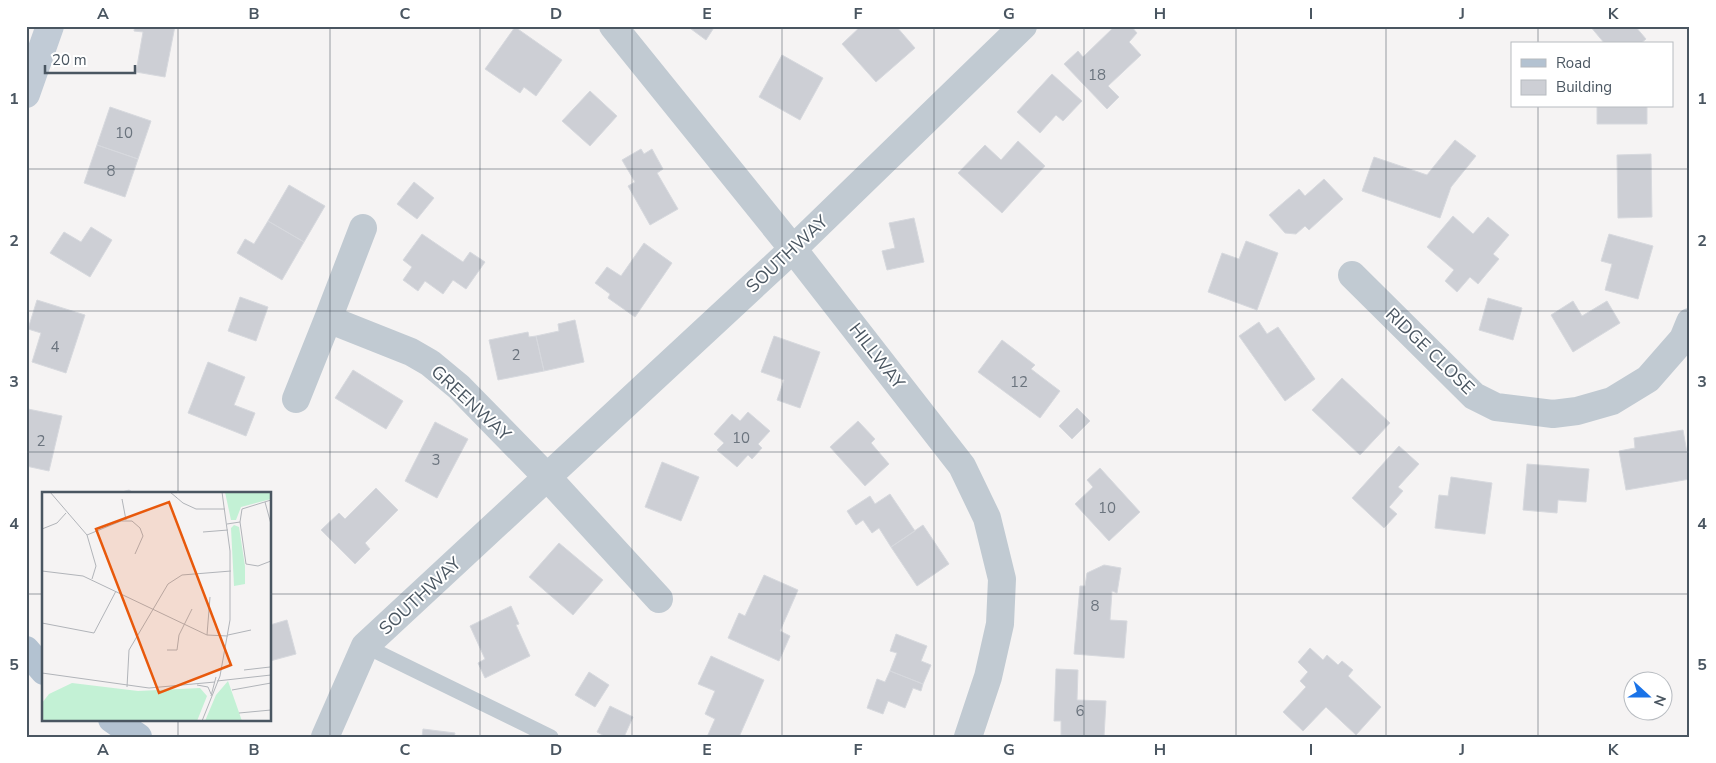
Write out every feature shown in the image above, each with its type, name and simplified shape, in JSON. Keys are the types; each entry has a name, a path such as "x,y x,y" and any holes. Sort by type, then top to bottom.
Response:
{"main road":[{"path":"26,650 42,669"},
{"path":"26,670 42,675"},
{"path":"113,720 138,737"}],"street":[{"path":"26,94 50,26"},
{"name":"HILLWAY","path":"613,26 793,249 962,466 987,518 1002,579 1000,624 988,676 968,737"},
{"name":"SOUTHWAY","path":"325,737 365,646 793,249 1023,26"},
{"path":"296,399 363,228"},
{"name":"RIDGE CLOSE","path":"1352,275 1474,396 1496,407 1519,411 1553,414 1577,411 1612,401 1648,379 1683,339 1690,322"},
{"name":"GREENWAY","path":"328,318 387,341 430,363 459,387 548,478"},
{"path":"548,478 659,599"}],"lane":[{"path":"365,646 551,737"}],"building":[{"path":"135,26 175,26 165,77 136,72 143,32 134,31"},
{"path":"687,26 715,26 706,40"},
{"path":"861,26 896,26 915,48 876,82 842,44"},
{"path":"1115,26 1131,26 1137,33 1129,42 1141,55 1108,86 1119,97 1107,109 1064,64 1078,51 1083,57"},
{"path":"1590,26 1635,26 1646,39 1642,42 1603,42"},
{"path":"515,27 562,60 536,96 524,87 520,93 485,69"},
{"path":"782,55 823,78 800,120 759,97"},
{"path":"1052,74 1082,101 1063,121 1056,115 1040,133 1017,112"},
{"path":"590,91 617,116 590,146 562,121"},
{"path":"110,107 151,121 138,159 97,145"},
{"path":"1597,108 1647,108 1647,124 1597,124"},
{"path":"1455,140 1476,156 1451,187 1440,218 1362,191 1374,157 1427,175"},
{"path":"1018,141 1045,166 1002,213 958,173 985,145 1001,160"},
{"path":"97,145 138,159 125,197 84,183"},
{"path":"641,149 644,154 652,149 663,169 657,173 678,209 650,225 628,186 635,182 622,160"},
{"path":"1651,154 1652,217 1618,218 1617,155"},
{"path":"1324,179 1343,199 1309,230 1305,226 1296,234 1285,233 1269,215 1299,189 1305,196"},
{"path":"414,182 434,198 417,219 397,204"},
{"path":"289,185 325,206 304,242 268,221"},
{"path":"1453,216 1473,234 1488,217 1509,235 1493,254 1499,259 1478,284 1470,277 1457,292 1445,281 1454,270 1427,247"},
{"path":"914,218 924,262 887,270 882,251 895,248 889,223"},
{"path":"268,221 304,242 282,280 237,253 245,239 254,244"},
{"path":"91,227 112,240 90,277 50,253 64,232 81,242"},
{"path":"422,234 463,262 470,252 485,262 466,289 453,280 443,294 425,281 418,291 403,280 412,267 403,260"},
{"path":"1609,234 1653,246 1638,299 1605,290 1612,264 1601,261"},
{"path":"1246,241 1278,253 1257,310 1208,292 1222,253 1239,259"},
{"path":"644,243 672,263 635,317 608,298 610,294 595,283 607,267 621,276"},
{"path":"240,297 268,307 256,341 228,331"},
{"path":"1488,298 1522,308 1513,340 1479,330"},
{"path":"37,300 85,315 66,373 32,362 41,333 28,329"},
{"path":"1573,301 1582,316 1607,301 1620,323 1573,352 1551,315"},
{"path":"575,320 584,362 544,371 536,336 559,331 558,324"},
{"path":"1259,322 1267,334 1278,327 1315,379 1285,401 1239,336"},
{"path":"528,332 529,337 536,336 544,371 498,380 489,340"},
{"path":"774,336 820,352 800,408 777,400 784,380 761,372"},
{"path":"1002,340 1035,365 1031,369 1060,391 1040,418 978,372"},
{"path":"208,362 245,377 234,405 255,413 246,436 188,413"},
{"path":"353,370 403,401 386,429 335,398"},
{"path":"1342,378 1390,423 1360,455 1312,410"},
{"path":"1077,408 1090,421 1072,439 1059,426"},
{"path":"28,409 62,416 49,471 26,466 26,416"},
{"path":"748,412 770,431 758,444 762,448 752,459 748,455 737,467 717,450 724,443 714,434 732,414 740,421"},
{"path":"858,421 875,439 871,443 889,464 865,486 830,447"},
{"path":"435,422 468,439 437,498 405,481"},
{"path":"1683,430 1690,479 1626,490 1619,451 1635,448 1634,438"},
{"path":"1399,446 1419,464 1398,487 1403,491 1389,507 1397,514 1384,528 1352,498"},
{"path":"662,462 699,477 681,521 645,507"},
{"path":"1527,464 1589,469 1586,502 1558,500 1557,513 1523,510"},
{"path":"1100,468 1140,512 1109,541 1075,504 1093,487 1087,480"},
{"path":"1451,477 1492,483 1485,534 1435,528 1439,495 1448,496"},
{"path":"376,488 398,510 365,543 370,549 355,564 321,530 339,513 345,519"},
{"path":"890,494 915,531 891,547 879,528 872,533 863,520 856,525 847,511 870,496 875,504"},
{"path":"923,525 949,564 917,586 891,547"},
{"path":"559,543 603,580 573,615 529,577"},
{"path":"1104,565 1121,568 1117,593 1112,591 1110,620 1127,621 1124,658 1074,654 1080,586 1085,586 1087,573"},
{"path":"764,575 798,590 780,631 790,636 779,661 728,638 739,613 745,616"},
{"path":"511,606 519,624 516,625 530,656 485,678 478,663 485,659 470,626"},
{"path":"287,620 296,654 271,661 271,625"},
{"path":"896,634 927,646 921,661 931,665 923,684 890,671 897,653 890,651"},
{"path":"1310,648 1323,660 1327,655 1338,665 1342,661 1353,670 1348,676 1381,707 1356,735 1326,707 1303,731 1283,712 1306,687 1300,681 1308,672 1298,662"},
{"path":"711,656 764,680 739,737 707,737 715,719 705,714 715,691 698,684"},
{"path":"1056,669 1078,670 1077,700 1106,701 1104,737 1061,735 1061,721 1054,721"},
{"path":"890,671 923,684 921,691 913,688 905,708 888,701 883,714 867,708 877,679 885,682"},
{"path":"589,672 609,685 595,707 575,695"},
{"path":"610,706 633,717 624,737 606,737 597,732"},
{"path":"423,729 455,733 454,737 422,737"}]}
